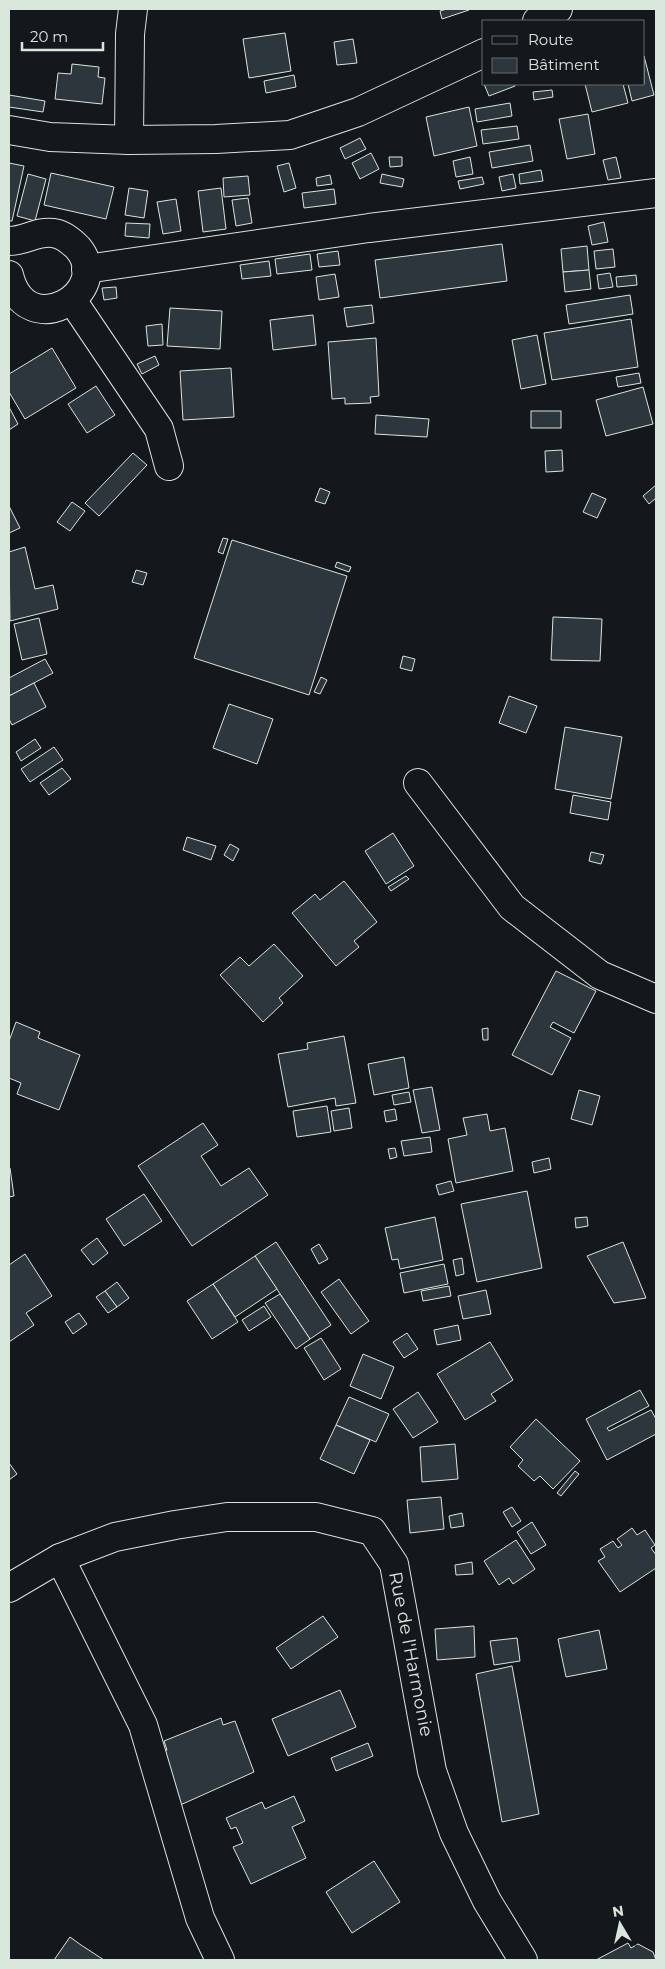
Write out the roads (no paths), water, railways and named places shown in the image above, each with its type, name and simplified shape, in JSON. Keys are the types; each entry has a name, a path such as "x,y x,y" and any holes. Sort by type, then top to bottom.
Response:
{"street":[{"path":"129,140 130,34 133,9"},
{"path":"539,20 558,9"},
{"path":"9,130 50,137 129,140 216,139 290,135 358,112 482,54"},
{"path":"86,270 369,228 656,193"},
{"path":"9,268 15,241 37,233 55,232 70,240 82,253 86,270 83,286 72,300 57,308 40,309 23,302 12,289 9,275"},
{"path":"72,300 159,429 169,466"},
{"path":"418,783 512,907 600,975 656,999"},
{"name":"Rue de l'Harmonie","path":"9,1588 60,1558 115,1538 227,1516 316,1517 372,1531 394,1564 432,1771 454,1833 487,1901 523,1960"},
{"path":"60,1558 143,1725 200,1918 220,1960"}]}
